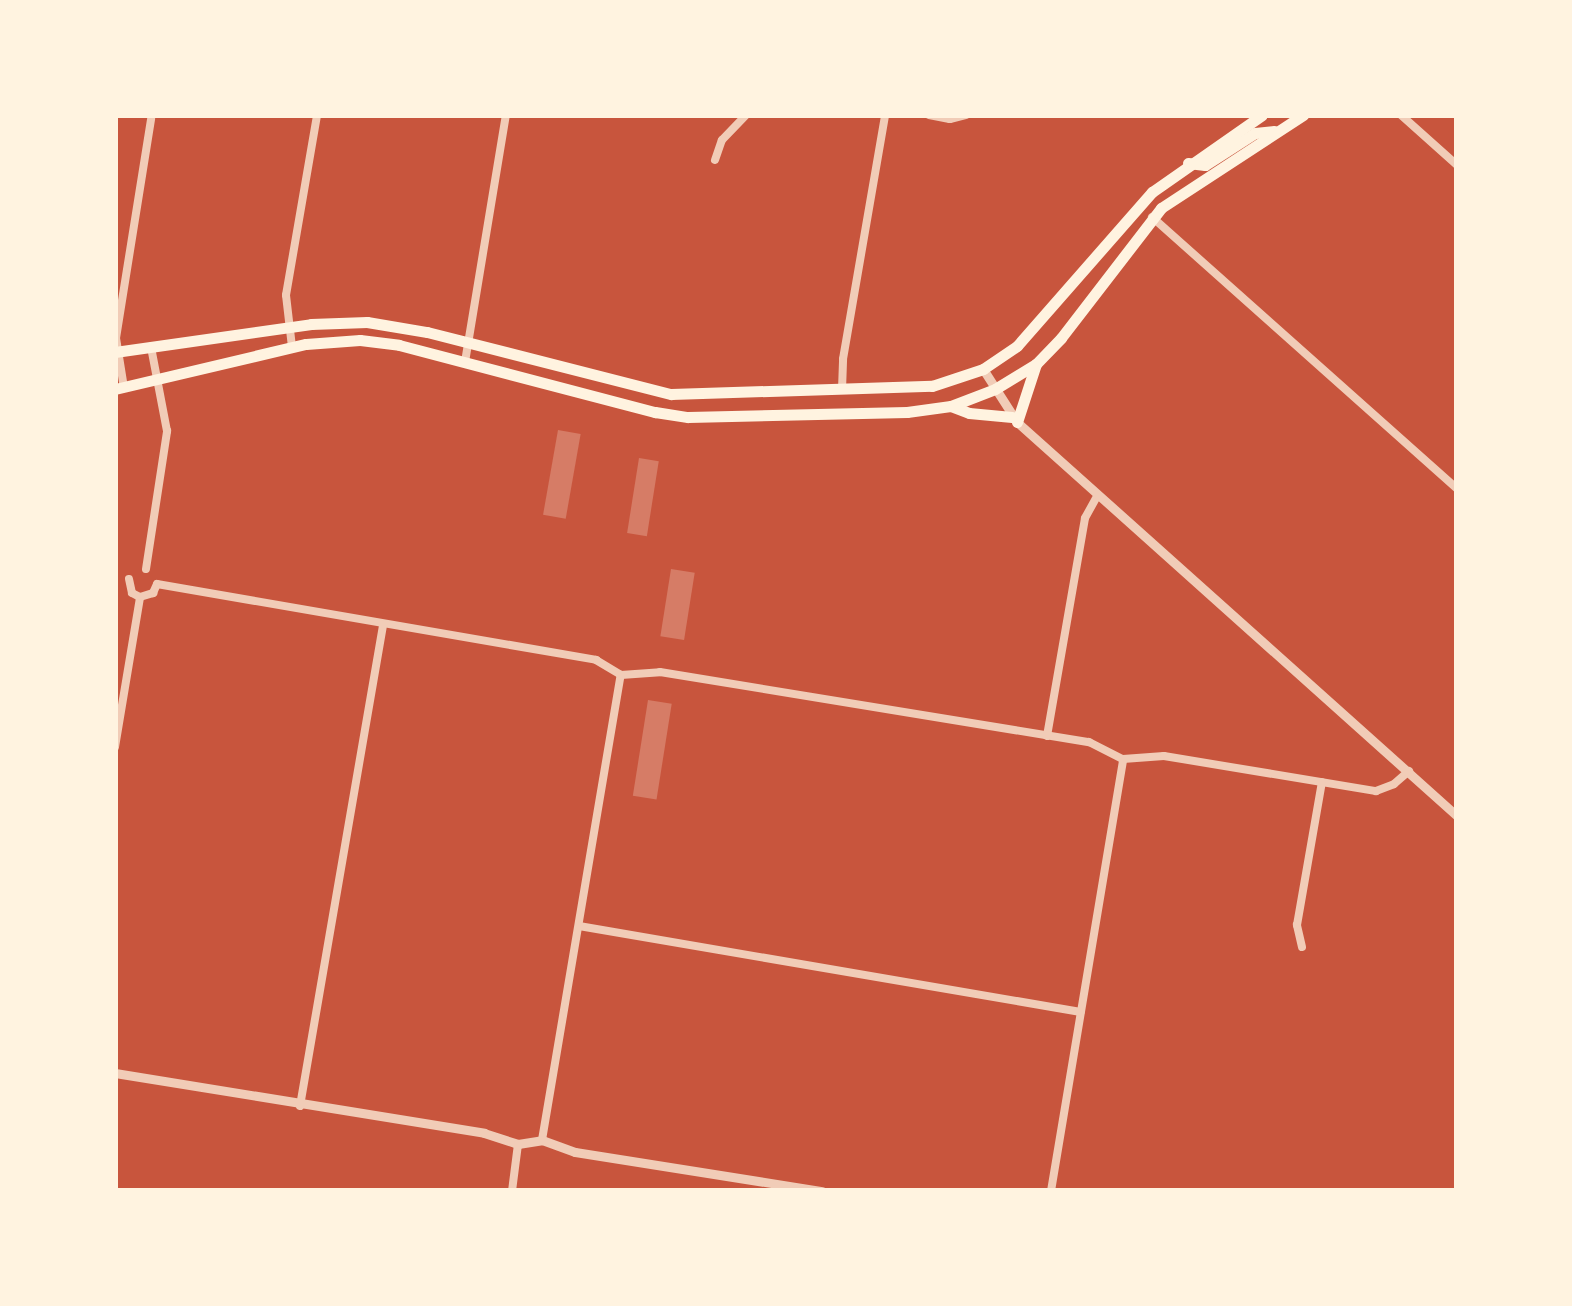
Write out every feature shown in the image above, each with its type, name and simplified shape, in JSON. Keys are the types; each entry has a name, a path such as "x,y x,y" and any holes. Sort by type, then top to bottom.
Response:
{"main road":[{"path":"117,352 289,328 386,324 671,394 932,386 983,368 1033,330 1132,212 1188,163 1262,115"},
{"path":"119,388 292,347 360,340 465,362 654,412 688,416 907,412 951,406 995,389 1036,364 1061,338 1152,217 1303,115"},
{"path":"1188,163 1205,166 1255,133 1279,130"},
{"path":"951,406 1014,420 1036,364"}],"street":[{"path":"292,347 286,295 317,115"},
{"path":"465,362 506,115"},
{"path":"715,160 722,140 746,115"},
{"path":"842,390 843,358 885,115"},
{"path":"929,115 966,115"},
{"path":"1401,115 1457,164"},
{"path":"119,388 116,338 151,119"},
{"path":"1152,217 1457,490"},
{"path":"146,570 167,430 151,347"},
{"path":"983,368 1014,420 1457,816"},
{"path":"1047,736 1085,518 1098,496"},
{"path":"115,578 129,579 138,570 153,573 157,584 154,593 140,598"},
{"path":"129,579 132,592 140,598"},
{"path":"157,584 596,660 621,675 660,672 1097,744 1124,759 1164,756 1384,790 1409,771"},
{"path":"115,747 140,598"},
{"path":"300,1106 383,624"},
{"path":"542,1140 621,675"},
{"path":"1052,1191 1124,759"},
{"path":"1302,947 1297,925 1322,782"},
{"path":"578,926 1081,1012"},
{"path":"115,1073 484,1134 518,1144 542,1140 575,1152 822,1191"},
{"path":"512,1191 518,1144"}],"path":[{"path":"126,117 134,115"}],"building":[{"path":"558,430 581,434 566,519 543,515"},
{"path":"639,458 659,461 647,536 627,533"},
{"path":"671,569 695,573 684,640 660,636"},
{"path":"648,700 672,704 657,800 633,796"}]}
